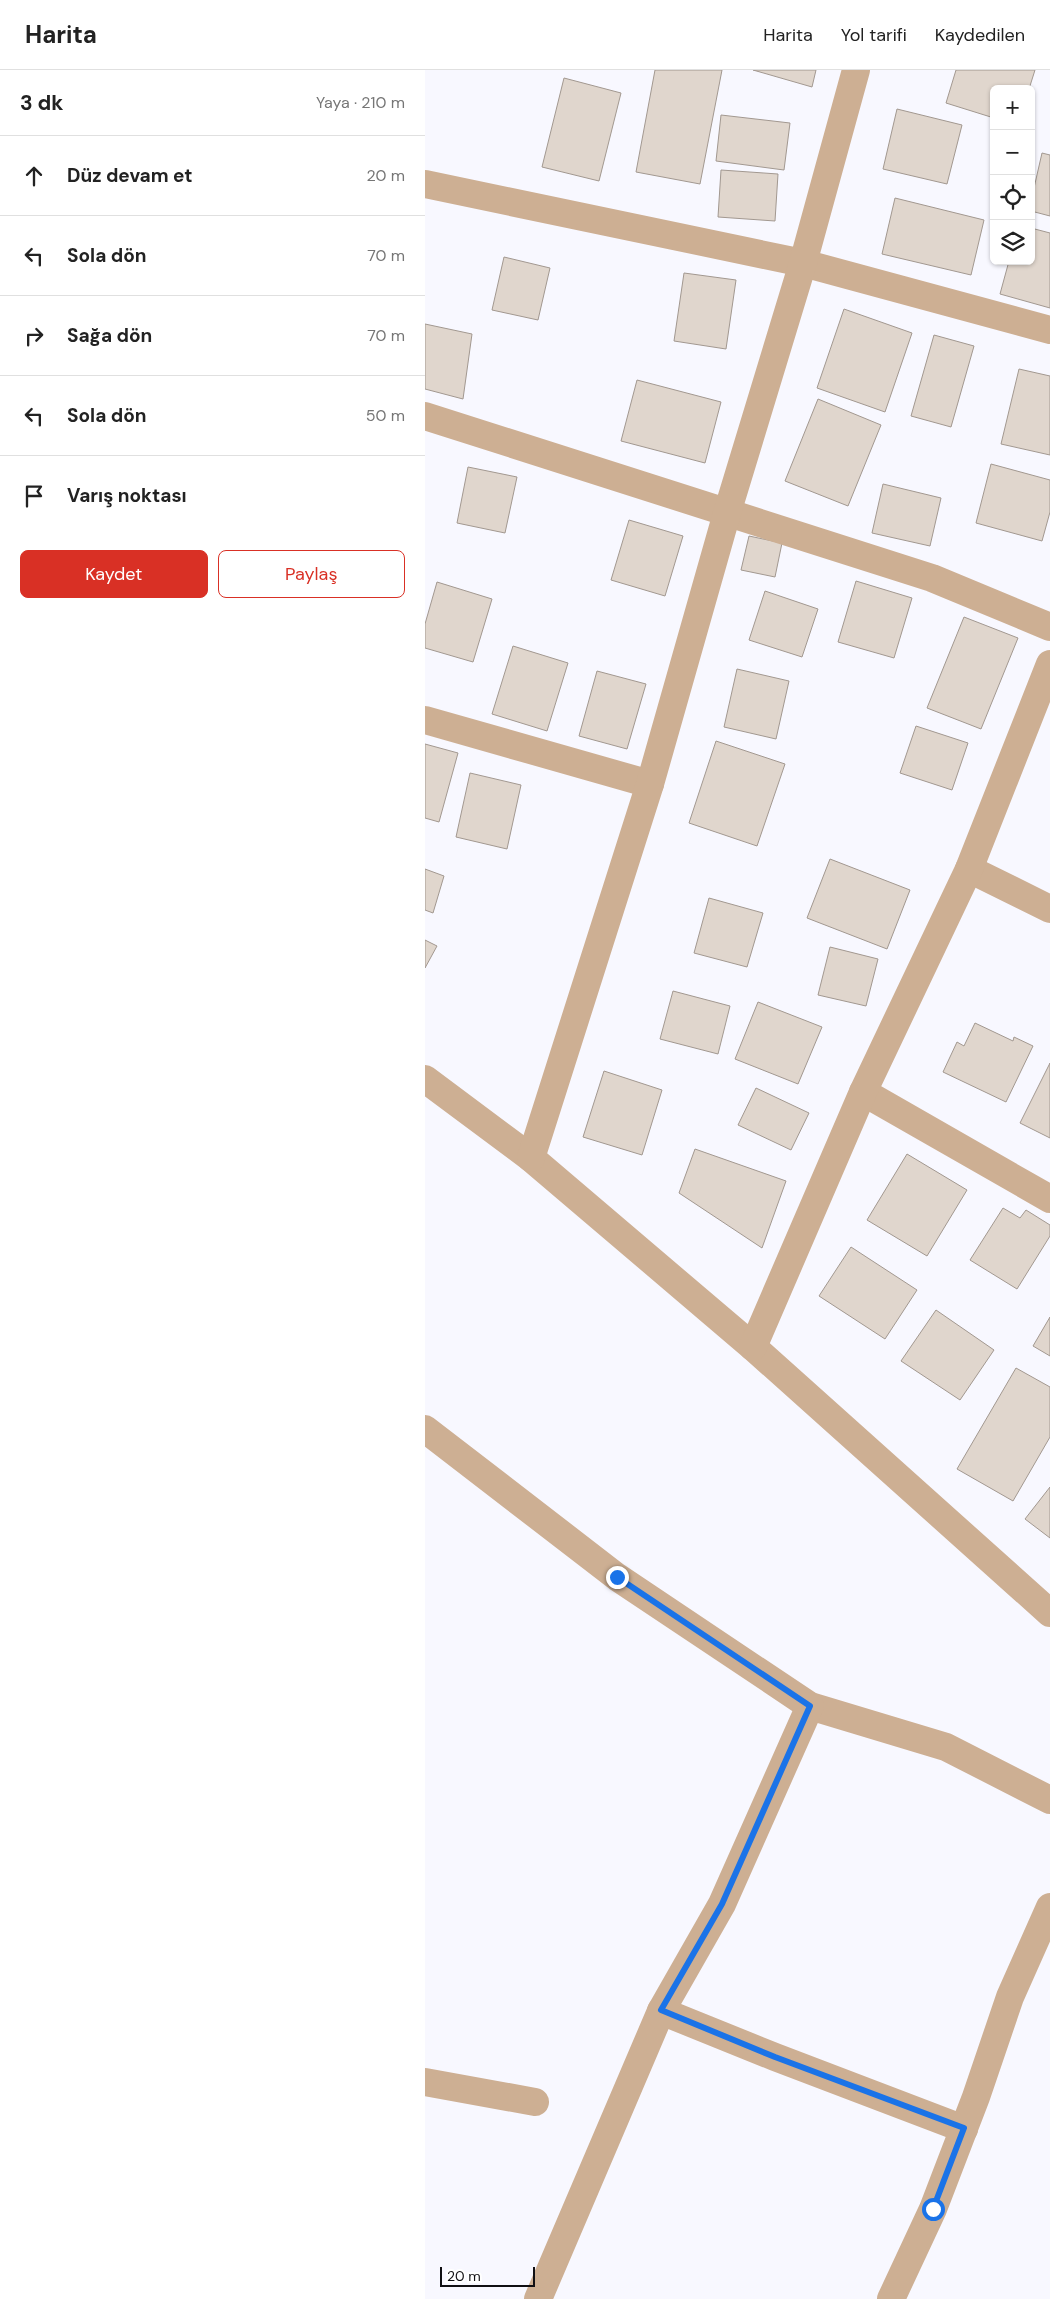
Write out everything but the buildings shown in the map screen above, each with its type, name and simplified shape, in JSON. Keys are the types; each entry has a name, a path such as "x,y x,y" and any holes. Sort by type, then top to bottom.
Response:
{"street":[{"path":"531,1158 650,784 727,513 803,263 856,70"},
{"path":"425,184 803,263 1050,330"},
{"path":"425,416 932,578 1050,627"},
{"path":"753,1347 863,1092 969,869 1050,664"},
{"path":"425,720 650,784"},
{"path":"969,869 1050,909"},
{"path":"425,1079 531,1158 753,1347 1050,1613"},
{"path":"863,1092 1050,1200"},
{"path":"425,1429 617,1577 810,1706 946,1747 1050,1800"},
{"path":"538,2299 661,2010 722,1904 810,1706"},
{"path":"891,2299 933,2209 1010,1997 1050,1907"},
{"path":"661,2010 775,2057 964,2128"},
{"path":"425,2082 535,2102"}],"route":[{"path":"617,1577 810,1706 722,1904 661,2010 775,2057 964,2128 933,2209"}]}
